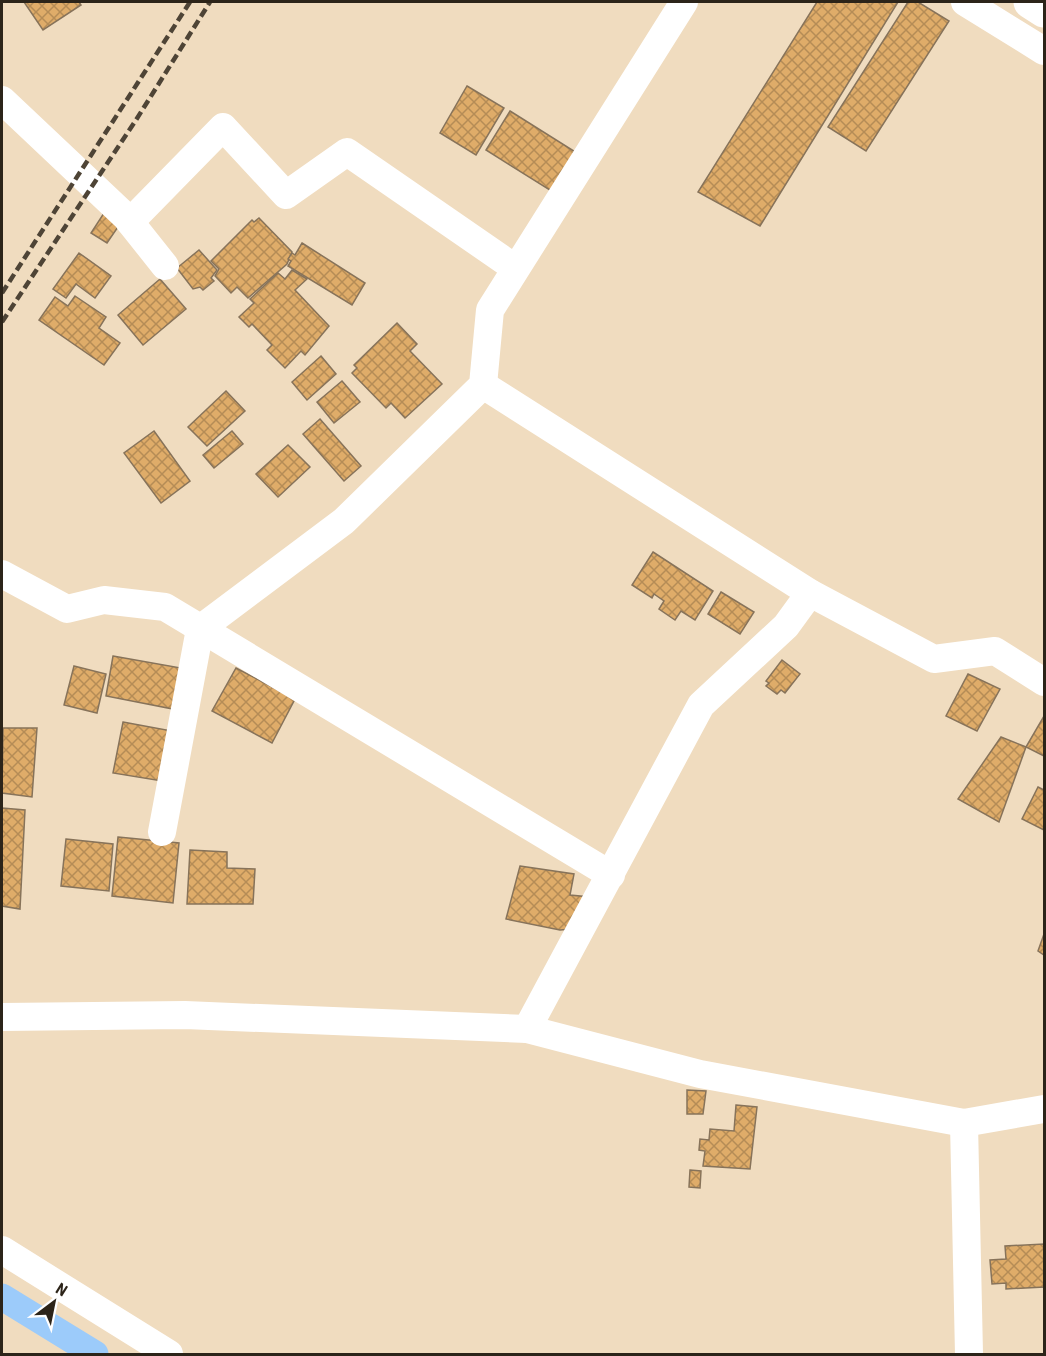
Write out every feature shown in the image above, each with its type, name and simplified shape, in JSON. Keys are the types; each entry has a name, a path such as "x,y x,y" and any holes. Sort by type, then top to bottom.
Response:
{"main road":[{"path":"1030,2 1044,11"}],"street":[{"path":"162,832 200,629 344,521 483,385 490,310 684,2"},
{"path":"966,2 1044,51"},
{"path":"2,99 130,222 165,266"},
{"path":"130,222 223,127 285,195 347,152 516,268"},
{"path":"483,385 810,593 934,659 995,651 1044,682"},
{"path":"2,574 67,609 104,600 165,607 611,875"},
{"path":"527,1029 701,705 786,626 810,593"},
{"path":"2,1017 185,1015 527,1029 700,1074 964,1123 1044,1109"},
{"path":"964,1123 969,1354"},
{"path":"2,1250 170,1354"}],"building":[{"path":"24,2 79,2 81,5 43,30"},
{"path":"817,2 898,2 760,226 698,192"},
{"path":"908,2 918,2 949,21 866,151 828,127"},
{"path":"467,86 504,108 476,155 440,133"},
{"path":"510,111 577,153 553,192 486,150"},
{"path":"104,213 120,224 107,243 91,233"},
{"path":"259,218 292,252 287,264 248,298 237,287 231,293 215,276 219,269 211,261 252,220 254,222"},
{"path":"302,243 365,283 352,305 288,266 291,261 288,259 292,253 295,255"},
{"path":"199,250 217,270 211,278 214,281 203,290 200,287 193,289 177,268"},
{"path":"79,253 111,276 95,298 76,284 66,298 53,289"},
{"path":"292,270 307,279 295,290 329,326 305,355 301,351 285,368 267,350 272,345 252,324 249,327 239,317 254,303 250,299 278,273 285,279"},
{"path":"160,279 186,309 143,345 118,315"},
{"path":"75,296 106,317 99,328 120,343 104,365 39,320 55,297 68,306"},
{"path":"397,323 417,344 410,351 442,384 405,418 391,403 386,408 352,373 357,368 354,365"},
{"path":"321,356 336,374 307,400 292,382"},
{"path":"342,381 360,402 334,423 317,402"},
{"path":"226,391 245,411 207,446 188,427"},
{"path":"320,419 361,466 344,481 303,434"},
{"path":"154,431 190,481 161,503 124,453"},
{"path":"232,431 243,444 214,468 203,455"},
{"path":"288,445 310,467 278,497 256,474"},
{"path":"653,552 713,591 695,620 681,611 675,620 659,609 664,601 654,594 652,598 632,585"},
{"path":"721,592 754,612 740,634 708,614"},
{"path":"113,656 181,668 173,709 106,696"},
{"path":"782,660 800,674 785,693 781,690 777,694 766,686 769,683 766,681"},
{"path":"74,666 106,674 97,713 64,705"},
{"path":"236,668 295,699 272,743 212,711"},
{"path":"968,674 1000,689 977,731 946,716"},
{"path":"1044,716 1044,756 1026,747"},
{"path":"123,722 172,731 162,781 113,773"},
{"path":"3,728 37,728 32,797 2,793"},
{"path":"1001,737 1026,747 999,822 958,799"},
{"path":"1038,787 1044,790 1044,830 1022,819"},
{"path":"2,808 25,810 20,909 2,906"},
{"path":"118,837 179,843 173,903 112,896"},
{"path":"66,839 113,844 109,891 61,886"},
{"path":"190,850 227,852 227,868 255,869 253,904 187,904"},
{"path":"520,866 574,874 570,895 590,897 583,928 560,930 506,919"},
{"path":"1044,934 1044,955 1038,951"},
{"path":"687,1090 706,1091 703,1114 687,1114"},
{"path":"736,1105 757,1107 750,1169 703,1166 705,1151 699,1150 700,1139 709,1140 710,1129 734,1131"},
{"path":"690,1170 701,1171 700,1188 689,1187"},
{"path":"1044,1244 1044,1287 1006,1289 1006,1283 992,1284 990,1260 1006,1259 1005,1246"}],"waterway":[{"path":"2,1297 95,1354"}],"railway":[{"path":"2,293 190,2"},
{"path":"2,322 136,120 210,2"}]}
